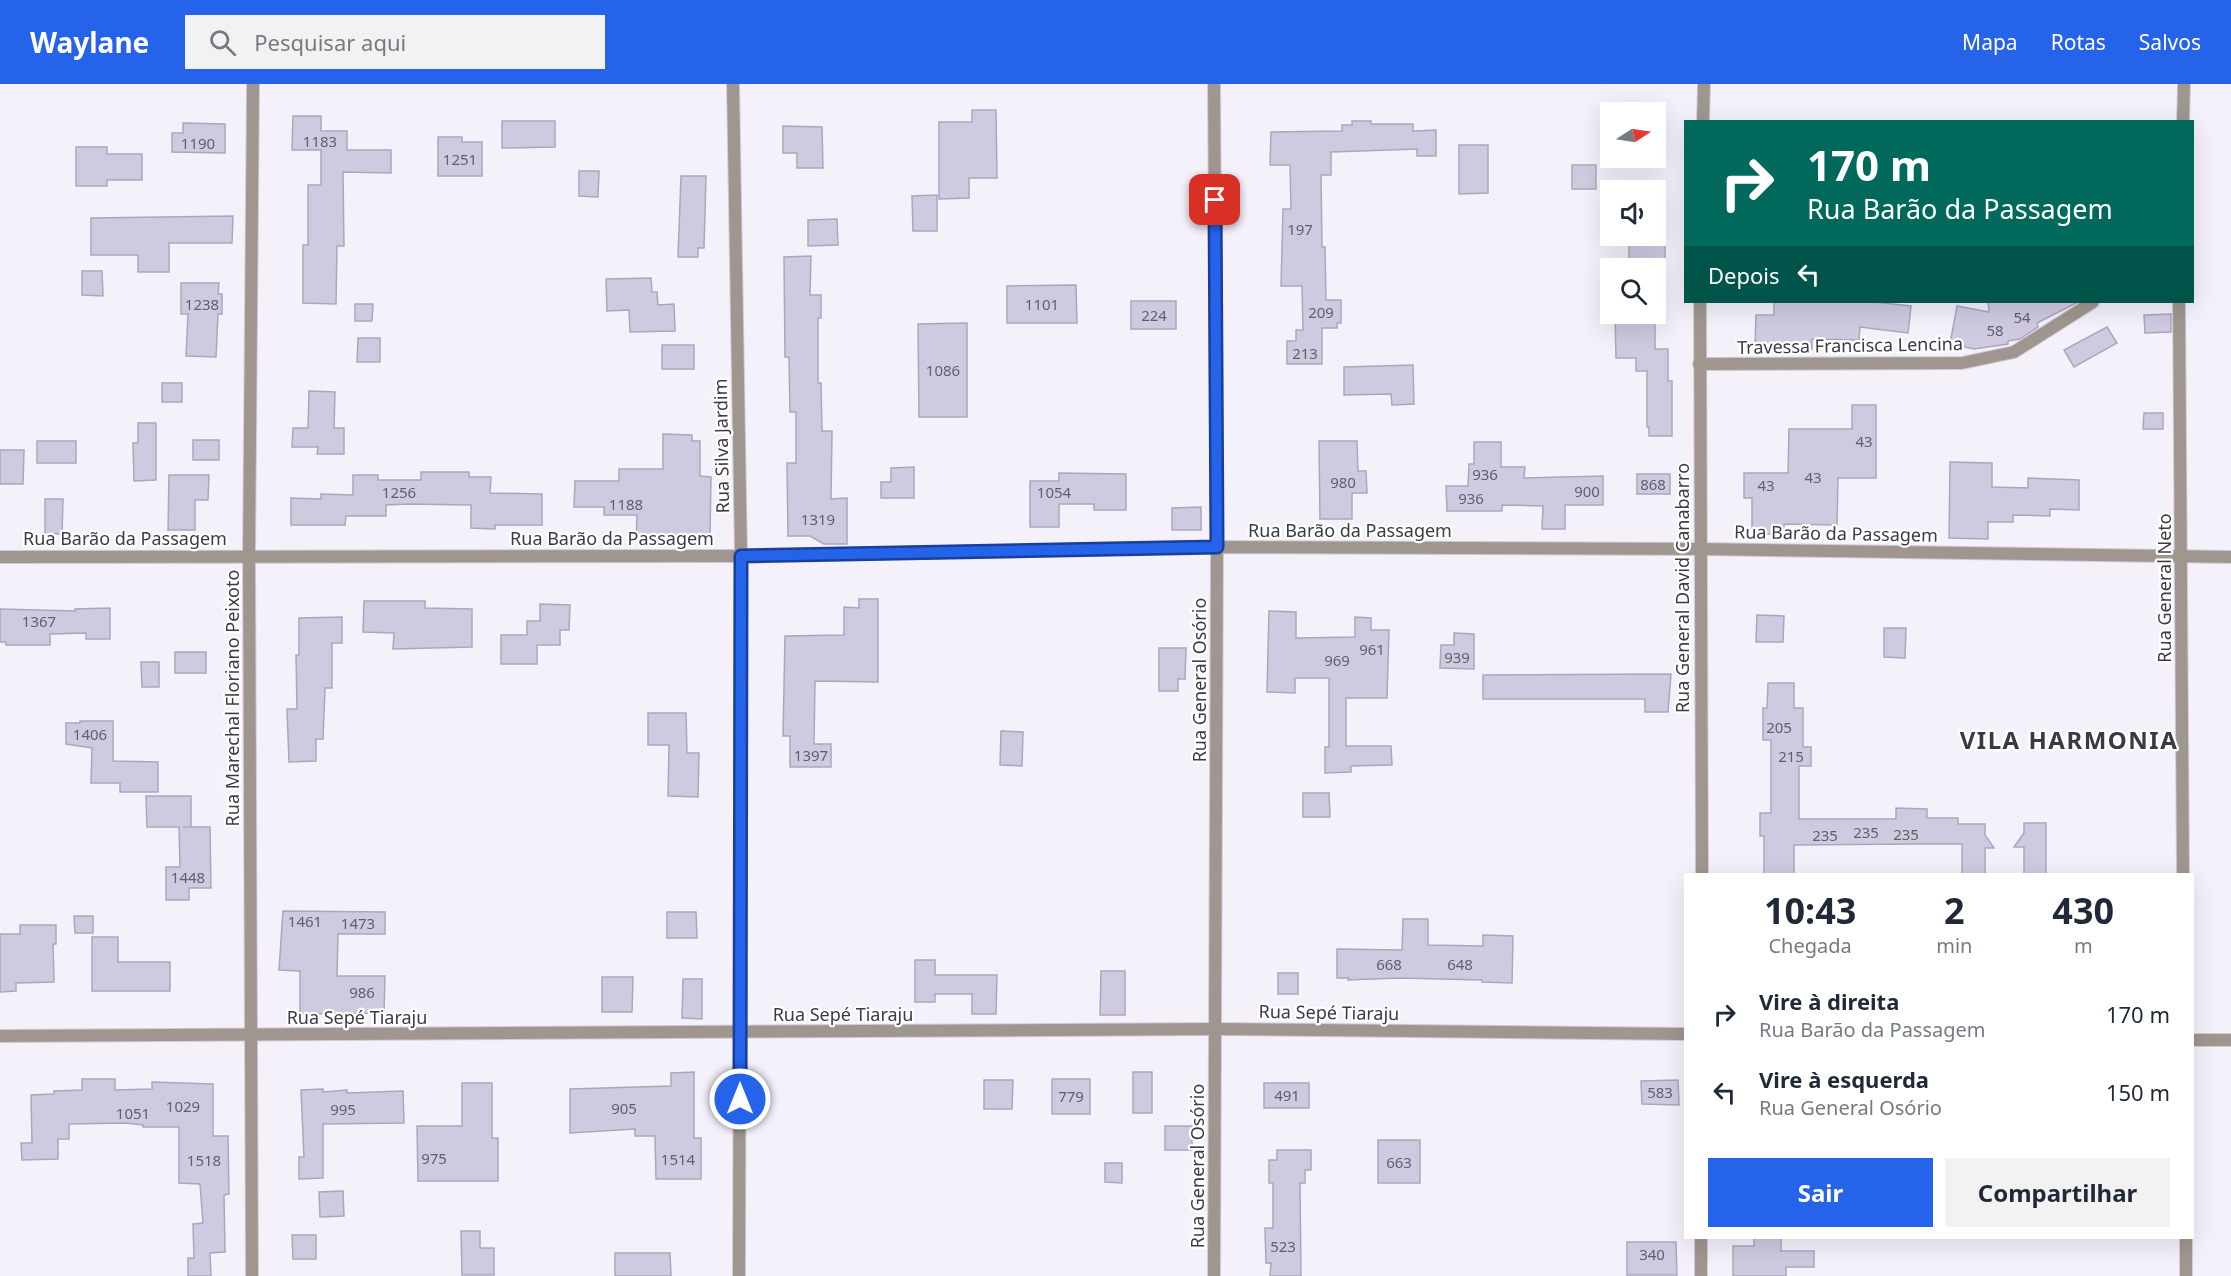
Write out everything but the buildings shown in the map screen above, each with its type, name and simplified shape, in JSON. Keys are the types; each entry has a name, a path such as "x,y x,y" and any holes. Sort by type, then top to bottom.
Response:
{"street":[{"name":"Rua Marechal Floriano Peixoto","path":"252,1276 249,555 253,84"},
{"name":"Rua Silva Jardim","path":"733,84 741,556 739,1276"},
{"name":"Rua General Osório","path":"1214,84 1217,547 1214,1276"},
{"path":"1703,120 1704,84"},
{"path":"2183,120 2184,84"},
{"name":"Rua General David Canabarro","path":"1700,303 1699,549 1702,873"},
{"name":"Travessa Francisca Lencina","path":"1699,364 1962,363 2014,352 2091,303"},
{"name":"Rua General Neto","path":"2179,303 2183,556 2183,873"},
{"name":"Rua Barão da Passagem","path":"0,556 741,556 1217,547 1699,549 2231,556"},
{"name":"Rua Sepé Tiaraju","path":"0,1036 1215,1029 1684,1034"},
{"path":"2194,1040 2231,1040"},
{"path":"1701,1239 1701,1276"},
{"path":"2186,1239 2186,1276"}],"district":[{"name":"VILA HARMONIA","path":"2069,739"}],"route":[{"path":"740,1099 741,556 1217,547 1215,200"}]}
